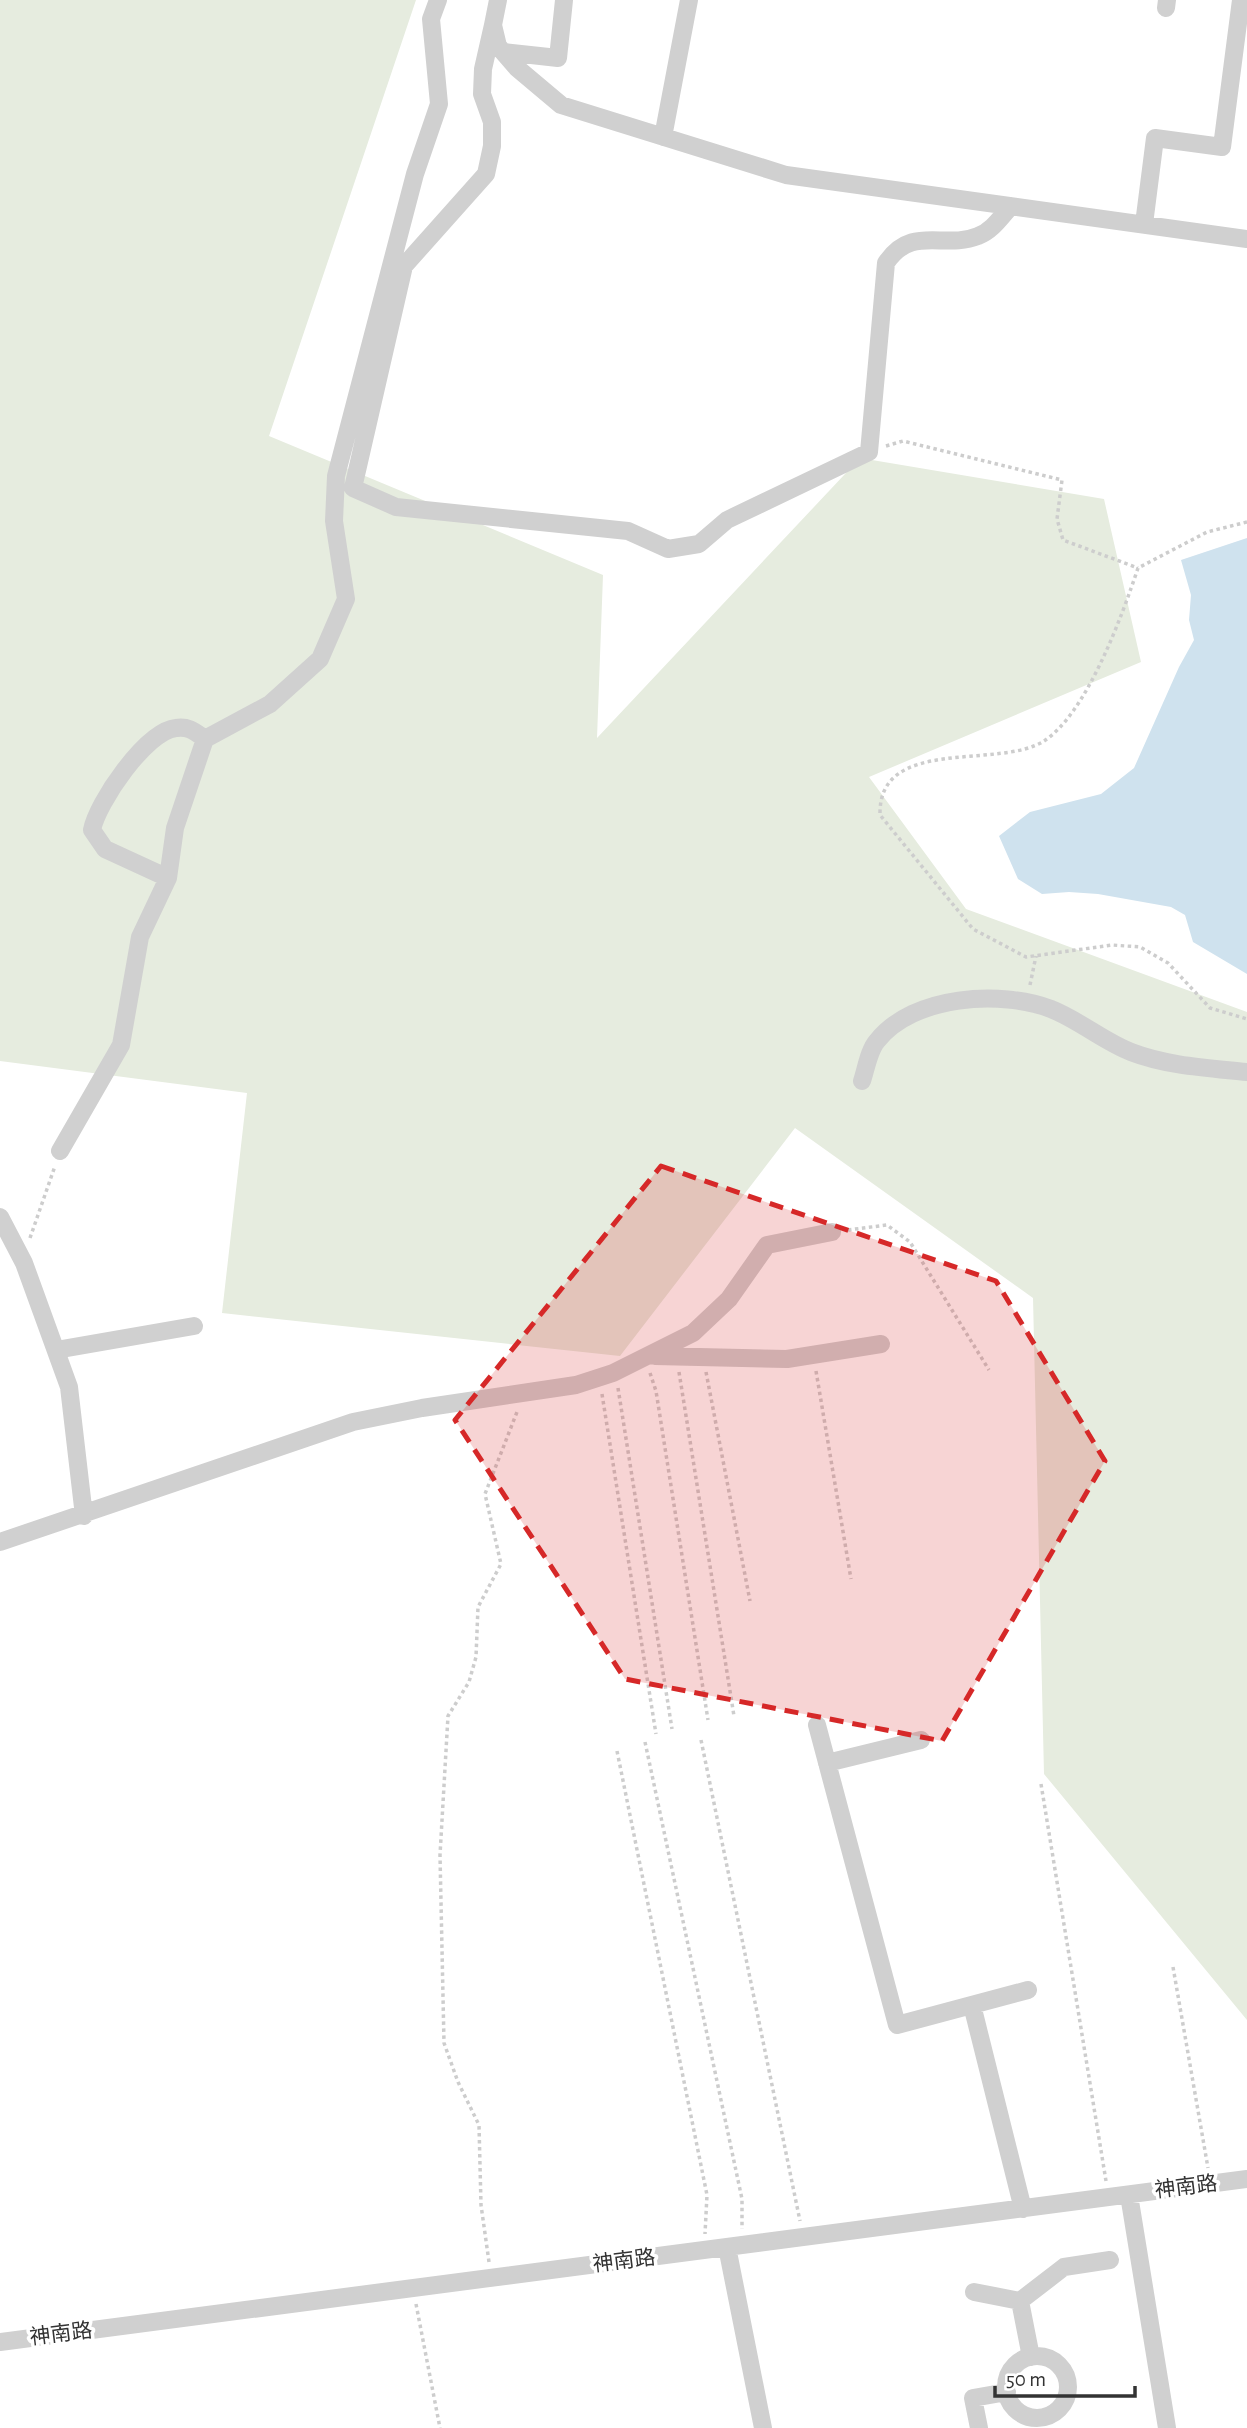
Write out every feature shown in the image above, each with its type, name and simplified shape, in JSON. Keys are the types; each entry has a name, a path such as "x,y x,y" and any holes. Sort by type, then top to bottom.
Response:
{"street":[{"path":"61,1151 121,1045 140,937 168,878 175,828 205,739 270,704 320,659 345,599 334,521 336,476 415,174 439,104 431,19 438,0"},
{"path":"498,0 483,69 482,94 492,122 492,146 486,174 404,266 353,488 396,507 628,531 668,549 699,544 727,520 869,452 886,263 895,250 908,242 975,237 988,230 1011,206"},
{"path":"504,52 558,58 564,0"},
{"path":"663,137 690,0"},
{"path":"1144,225 1155,138 1222,147 1241,0"},
{"path":"493,25 498,46 517,68 561,105 786,175 1247,239"},
{"path":"168,878 105,849 92,830 95,812 148,743 173,728 190,728 205,739"},
{"path":"862,1081 876,1042 902,1020 926,1008 982,998 1026,1001 1053,1010 1132,1052 1184,1064 1247,1072"},
{"path":"0,1217 24,1263 69,1387 84,1516"},
{"path":"0,1542 84,1516 353,1422 422,1408 525,1393 604,1376 645,1359 693,1333 729,1299 767,1245 832,1231"},
{"path":"56,1350 194,1326"},
{"path":"645,1359 677,1356 787,1359 881,1345"},
{"path":"817,1725 897,2025 1028,1990"},
{"path":"827,1763 921,1740"},
{"path":"972,2004 1023,2208"},
{"name":"神南路","path":"0,2342 1247,2179"},
{"path":"1129,2194 1167,2428"},
{"path":"734,2246 763,2428"},
{"path":"974,2292 1020,2301 1064,2267 1110,2260"},
{"path":"1020,2301 1031,2357"},
{"path":"1040,2356 1058,2364 1067,2381 1065,2400 1043,2423 1021,2414 1013,2407 1007,2392 1008,2377 1013,2368 1031,2357 1040,2356"},
{"path":"979,2428 974,2398 1007,2392"}],"path":[{"path":"869,452 903,441 1062,480 1057,519 1063,540 1138,568"},
{"path":"1247,522 1207,532 1138,568 1117,634 1067,720 1042,742 996,754 952,756 905,770 890,779 879,799 880,815 973,929 1026,957 1112,945 1140,947 1168,963 1210,1008 1247,1019"},
{"path":"1026,1001 1036,956"},
{"path":"24,1263 36,1213 61,1151"},
{"path":"832,1231 887,1225 911,1242 989,1370"},
{"path":"813,1355 851,1579"},
{"path":"677,1356 734,1716"},
{"path":"704,1356 750,1601"},
{"path":"645,1359 656,1391 708,1720"},
{"path":"604,1376 619,1390 672,1729"},
{"path":"604,1376 602,1394 656,1734"},
{"path":"491,2278 481,2205 479,2125 458,2082 444,2043 440,1855 448,1716 469,1682 476,1657 478,1607 500,1564 485,1494 525,1393"},
{"path":"701,1740 803,2237"},
{"path":"645,1742 742,2199 734,2246"},
{"path":"617,1751 707,2195 705,2250"},
{"path":"1041,1784 1110,2197"},
{"path":"1173,1967 1210,2184"},
{"path":"413,2288 440,2428"}],"highlighted area":[{"path":"661,1166 996,1281 1105,1461 942,1741 625,1679 455,1420"}],"shaded area":[{"path":"0,0 416,0 269,436 603,575 597,738 860,458 1104,499 1141,662 869,777 966,909 1247,1012 1247,2020 1044,1774 1033,1298 795,1128 620,1356 222,1313 247,1093 0,1061"}],"water":[{"path":"1247,538 1247,974 1193,942 1185,915 1171,907 1098,894 1042,894 1018,879 999,836 1030,812 1101,794 1134,768 1179,667 1194,640 1189,620 1191,595 1181,560"}]}
